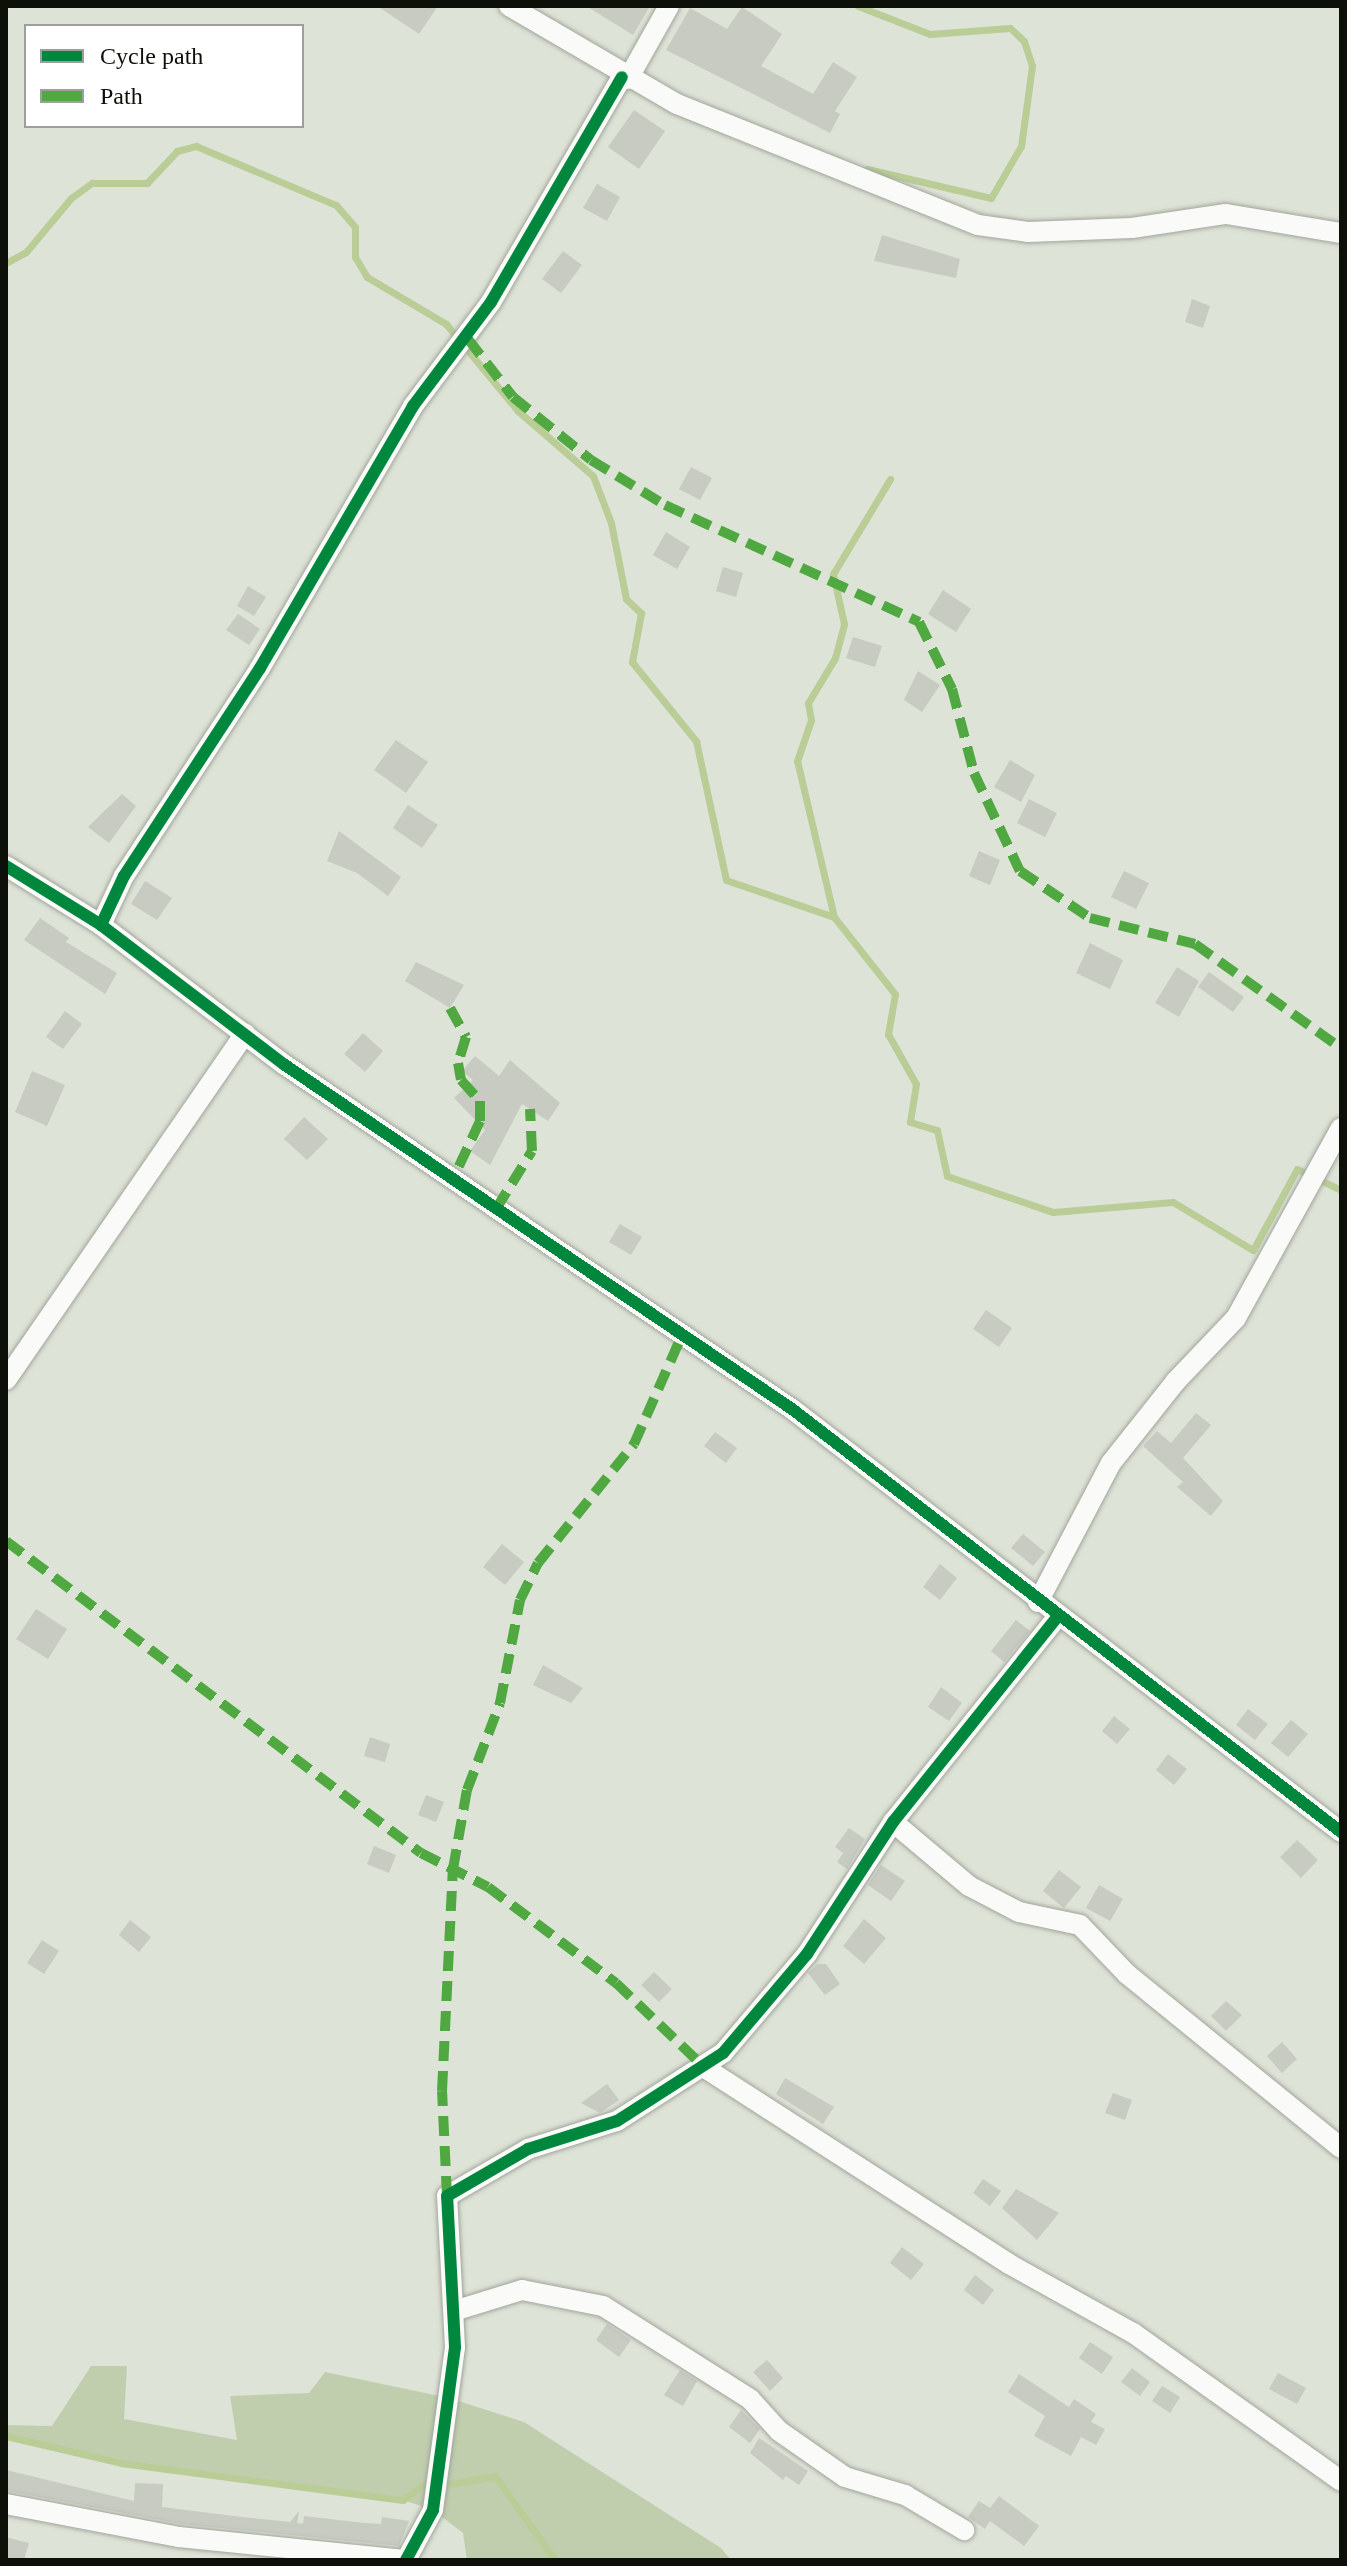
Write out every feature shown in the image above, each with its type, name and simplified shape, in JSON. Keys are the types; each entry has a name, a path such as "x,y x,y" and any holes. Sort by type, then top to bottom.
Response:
{"street":[{"path":"509,6 625,78 736,131 978,225 1028,232 1132,228 1226,214 1341,233"},
{"path":"101,925 124,876 260,668 413,406 491,302 669,6"},
{"path":"6,866 101,925 245,1034 792,1409 1057,1617 1261,1765 1341,1832"},
{"path":"6,1380 245,1034"},
{"path":"1038,1602 1111,1463 1176,1381 1236,1318 1341,1128"},
{"path":"6,2504 179,2537 407,2560 433,2510 457,2310 447,2196 528,2149 617,2121 705,2068 744,2031 807,1954 893,1822 1057,1617"},
{"path":"893,1822 969,1886 1019,1912 1080,1925 1127,1974 1341,2148"},
{"path":"705,2068 1009,2264 1133,2333 1341,2481"},
{"path":"457,2310 522,2290 603,2306 750,2399 779,2431 845,2477 905,2495 964,2530"}],"green space":[{"path":"91,2366 127,2366 124,2419 237,2440 230,2396 309,2393 325,2372 449,2398 524,2422 721,2548 731,2560 467,2560 463,2533 433,2510 403,2500 121,2463 6,2436 6,2425 52,2426"}],"building":[{"path":"377,6 438,6 419,34"},
{"path":"586,6 650,6 633,35"},
{"path":"742,7 782,34 761,66 813,94 833,62 857,77 835,111 840,114 830,133 666,50 690,8 727,29"},
{"path":"634,110 665,131 639,169 608,147"},
{"path":"597,184 620,197 607,221 583,208"},
{"path":"882,235 960,259 956,278 874,261"},
{"path":"563,251 582,265 561,293 542,279"},
{"path":"1192,299 1210,306 1203,328 1185,322"},
{"path":"691,467 712,478 700,500 679,489"},
{"path":"666,532 690,547 677,569 653,555"},
{"path":"723,567 743,573 736,597 716,591"},
{"path":"248,586 266,597 254,616 237,606"},
{"path":"943,590 971,609 956,632 928,614"},
{"path":"238,614 260,629 249,645 226,630"},
{"path":"853,637 882,646 875,667 846,658"},
{"path":"918,671 940,685 922,712 904,700"},
{"path":"396,740 428,762 406,793 374,770"},
{"path":"1010,760 1035,775 1021,802 994,787"},
{"path":"122,794 136,806 109,843 88,827"},
{"path":"1029,799 1057,813 1045,837 1017,823"},
{"path":"408,805 438,825 422,848 393,828"},
{"path":"339,831 401,877 388,896 357,873 327,861"},
{"path":"979,851 1000,860 990,885 969,876"},
{"path":"1124,871 1149,883 1136,909 1111,897"},
{"path":"145,881 172,898 157,920 131,904"},
{"path":"40,918 69,938 66,942 117,973 105,994 24,940"},
{"path":"1090,943 1123,960 1110,989 1076,973"},
{"path":"416,962 464,985 450,1008 405,981"},
{"path":"1177,967 1199,981 1179,1017 1155,1003"},
{"path":"1209,972 1244,997 1233,1012 1198,987"},
{"path":"65,1011 82,1024 63,1049 46,1037"},
{"path":"363,1033 383,1051 365,1072 344,1054"},
{"path":"475,1056 499,1076 510,1060 560,1103 548,1121 522,1104 490,1165 470,1151 485,1130 454,1098 473,1080 462,1071"},
{"path":"32,1071 65,1085 47,1126 15,1112"},
{"path":"304,1117 328,1139 307,1160 284,1139"},
{"path":"620,1224 642,1237 631,1255 609,1242"},
{"path":"986,1310 1012,1328 999,1347 973,1329"},
{"path":"1196,1413 1211,1425 1183,1458 1223,1501 1211,1516 1177,1487 1183,1482 1143,1446 1157,1431 1171,1443"},
{"path":"715,1432 737,1448 726,1463 704,1446"},
{"path":"1023,1534 1045,1552 1033,1566 1011,1548"},
{"path":"502,1544 524,1562 505,1585 483,1567"},
{"path":"940,1564 957,1578 940,1600 923,1587"},
{"path":"36,1609 67,1629 48,1659 16,1639"},
{"path":"1016,1620 1030,1631 1004,1662 991,1651"},
{"path":"543,1665 583,1688 571,1703 533,1685"},
{"path":"941,1687 962,1703 949,1721 928,1707"},
{"path":"1248,1709 1268,1724 1255,1740 1236,1725"},
{"path":"1114,1716 1130,1729 1117,1744 1102,1731"},
{"path":"1291,1720 1308,1734 1288,1757 1271,1743"},
{"path":"370,1737 390,1744 385,1762 364,1756"},
{"path":"1168,1754 1187,1769 1174,1785 1156,1770"},
{"path":"426,1795 444,1802 436,1822 418,1815"},
{"path":"849,1828 865,1839 847,1869 837,1862 843,1853 835,1847"},
{"path":"1297,1840 1318,1860 1301,1878 1280,1857"},
{"path":"374,1846 396,1855 389,1873 367,1864"},
{"path":"881,1865 905,1881 891,1901 868,1885"},
{"path":"1059,1870 1081,1887 1064,1908 1043,1891"},
{"path":"1099,1885 1123,1899 1110,1921 1086,1908"},
{"path":"864,1919 886,1938 864,1964 843,1946"},
{"path":"130,1920 151,1937 139,1952 119,1935"},
{"path":"42,1940 59,1951 44,1974 27,1963"},
{"path":"818,1964 826,1964 840,1984 825,1995 808,1973"},
{"path":"654,1972 672,1989 659,2002 641,1985"},
{"path":"1226,2001 1242,2015 1226,2031 1211,2016"},
{"path":"1282,2042 1297,2059 1282,2073 1267,2056"},
{"path":"785,2078 834,2107 823,2124 776,2094"},
{"path":"607,2084 619,2100 600,2113 581,2103"},
{"path":"1113,2093 1132,2100 1125,2120 1105,2113"},
{"path":"983,2179 1001,2191 990,2206 973,2193"},
{"path":"1016,2189 1059,2213 1037,2240 1002,2208"},
{"path":"902,2247 924,2264 911,2280 890,2263"},
{"path":"975,2275 994,2290 983,2305 964,2290"},
{"path":"607,2324 631,2340 619,2357 596,2340"},
{"path":"1090,2342 1113,2357 1102,2374 1079,2358"},
{"path":"767,2360 783,2378 770,2391 753,2372"},
{"path":"1132,2368 1150,2382 1140,2396 1121,2382"},
{"path":"680,2370 697,2381 683,2406 664,2395"},
{"path":"1278,2373 1306,2388 1297,2404 1269,2389"},
{"path":"1019,2374 1069,2407 1074,2399 1096,2414 1091,2422 1105,2429 1096,2445 1081,2437 1071,2456 1034,2436 1045,2416 1008,2392"},
{"path":"1162,2386 1180,2397 1170,2413 1152,2401"},
{"path":"741,2410 760,2429 750,2443 729,2427"},
{"path":"759,2438 808,2471 799,2485 786,2476 783,2480 750,2453"},
{"path":"6,2470 134,2501 135,2483 163,2484 162,2507 290,2522 299,2511 297,2523 303,2524 304,2516 381,2524 382,2517 409,2521 399,2546 181,2524 8,2491"},
{"path":"999,2496 1039,2526 1024,2546 990,2521 985,2529 968,2517 979,2501 990,2508"},
{"path":"6,2537 29,2543 24,2560 6,2560"}],"waterway":[{"path":"858,6 930,34 1010,28 1024,41 1032,66 1021,146 991,198 867,169"},
{"path":"6,263 26,252 71,198 92,183 147,183 177,151 196,146 336,205 355,227 355,257 367,277 446,324 518,411 593,476 611,523 626,599 641,613 632,662 696,741 726,880 834,917 895,994 888,1034 916,1084 910,1122 937,1130 947,1176 1053,1212 1173,1202 1253,1250 1297,1169 1341,1190"},
{"path":"834,917 797,761 811,720 808,703 835,658 844,624 833,574 890,479"},
{"path":"6,2436 121,2463 403,2500 423,2485"},
{"path":"450,2484 495,2476 555,2560"}],"marked path":[{"path":"468,339 513,397 591,460 665,505 919,622 952,689 974,773 1020,871 1090,918 1195,944 1341,1048"},
{"path":"450,1008 466,1037 458,1063 461,1080 480,1101 480,1121 453,1179"},
{"path":"496,1209 532,1151 530,1109"},
{"path":"447,2196 442,2091 453,1869 467,1790 500,1703 520,1600 538,1563 634,1444 682,1335"},
{"path":"6,1541 421,1853 488,1887 616,1983 705,2068"}],"cycle path":[{"path":"101,925 124,876 260,668 413,406 491,302 622,77"},
{"path":"6,866 101,925 285,1065 792,1409 1341,1832"},
{"path":"406,2560 433,2510 455,2347 447,2196 528,2149 617,2121 723,2053 807,1954 893,1822 1057,1617"}]}
